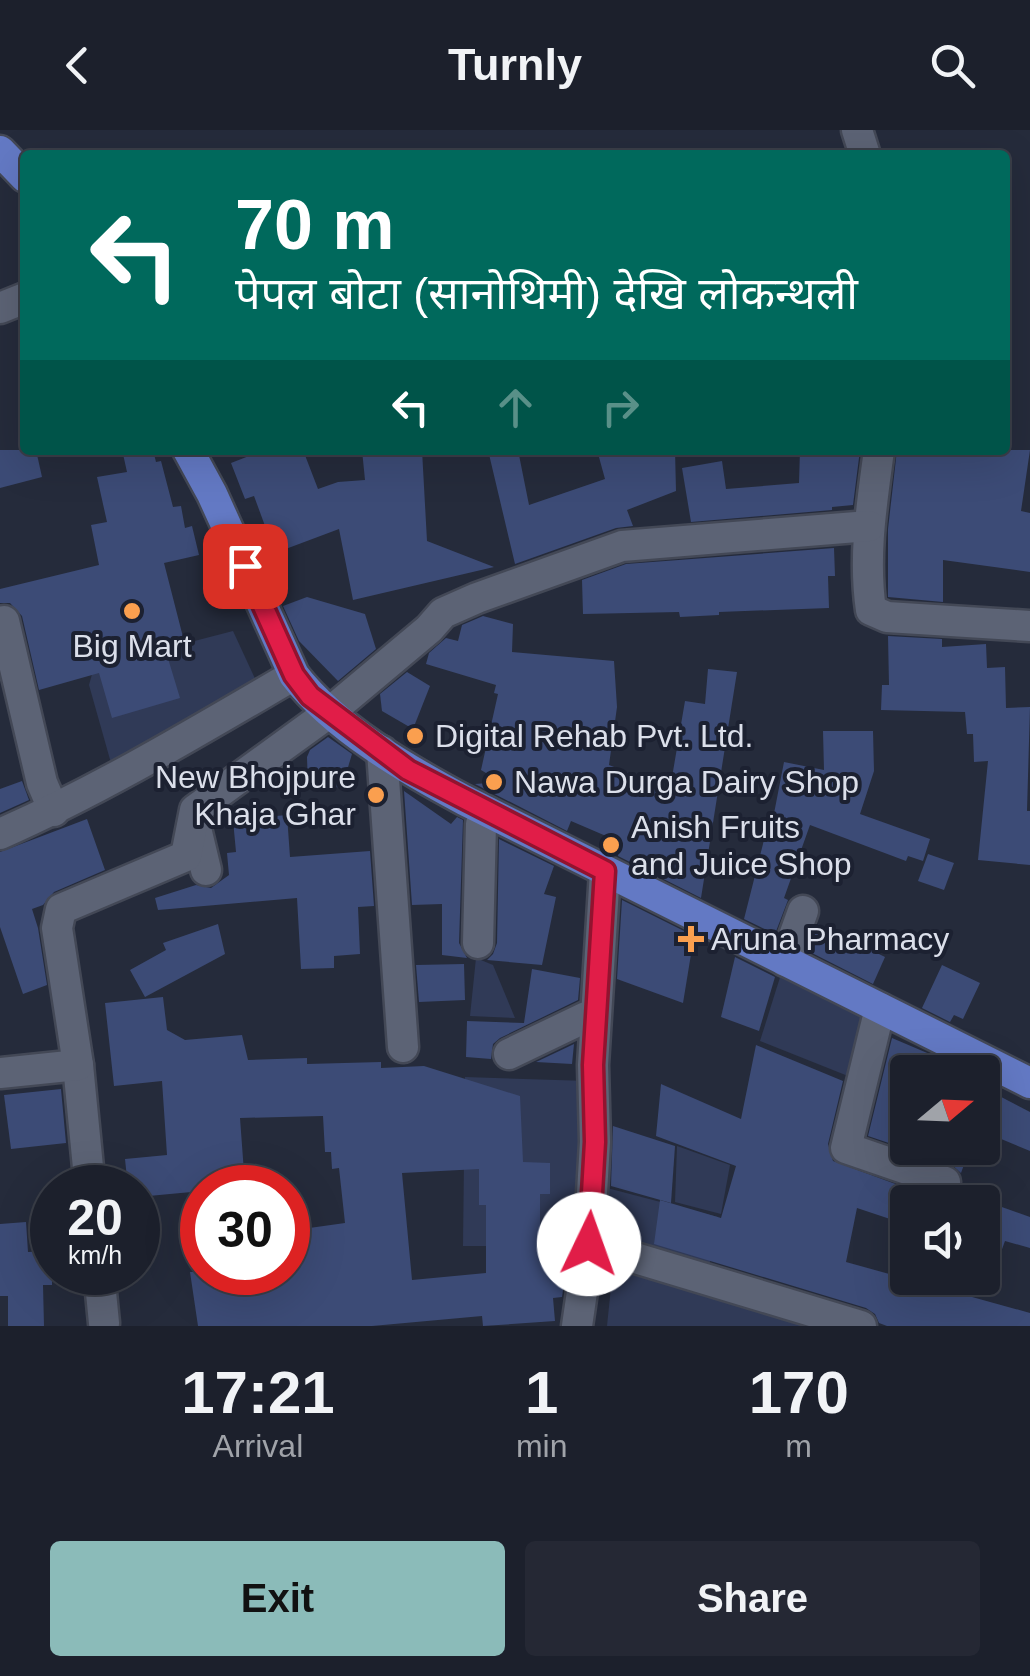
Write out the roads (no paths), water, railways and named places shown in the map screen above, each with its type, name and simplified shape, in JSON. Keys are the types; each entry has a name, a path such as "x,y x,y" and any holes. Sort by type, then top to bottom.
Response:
{"main road":[{"path":"0,151 20,172"},
{"path":"191,455 294,675 310,696 330,712 408,770 1030,1083"}],"street":[{"path":"878,455 869,526 867,584 871,610 887,617 1030,626"},
{"path":"88,1165 78,1065 57,928 61,909 186,856 195,810 330,712 443,613 622,546 869,526"},
{"path":"0,622 4,622 42,782 54,811"},
{"path":"0,834 54,811 294,675"},
{"path":"382,750 403,1047"},
{"path":"478,943 481,824 488,812"},
{"path":"194,816 206,870"},
{"path":"578,1326 589,1244 595,1142 593,1065 605,871"},
{"path":"785,962 804,911"},
{"path":"880,1008 846,1148 945,1182"},
{"path":"508,1054 586,1017"},
{"path":"0,1074 78,1065"},
{"path":"589,1244 861,1326"},
{"path":"101,1295 104,1323"}],"place":[{"name":"Big Mart","path":"132,611"},
{"name":"Digital Rehab Pvt. Ltd.","path":"415,736"},
{"name":"Nawa Durga Dairy Shop","path":"494,782"},
{"name":"New Bhojpure Khaja Ghar","path":"376,795"},
{"name":"Anish Fruits and Juice Shop","path":"611,845"},
{"name":"Aruna Pharmacy","path":"691,939"}]}
